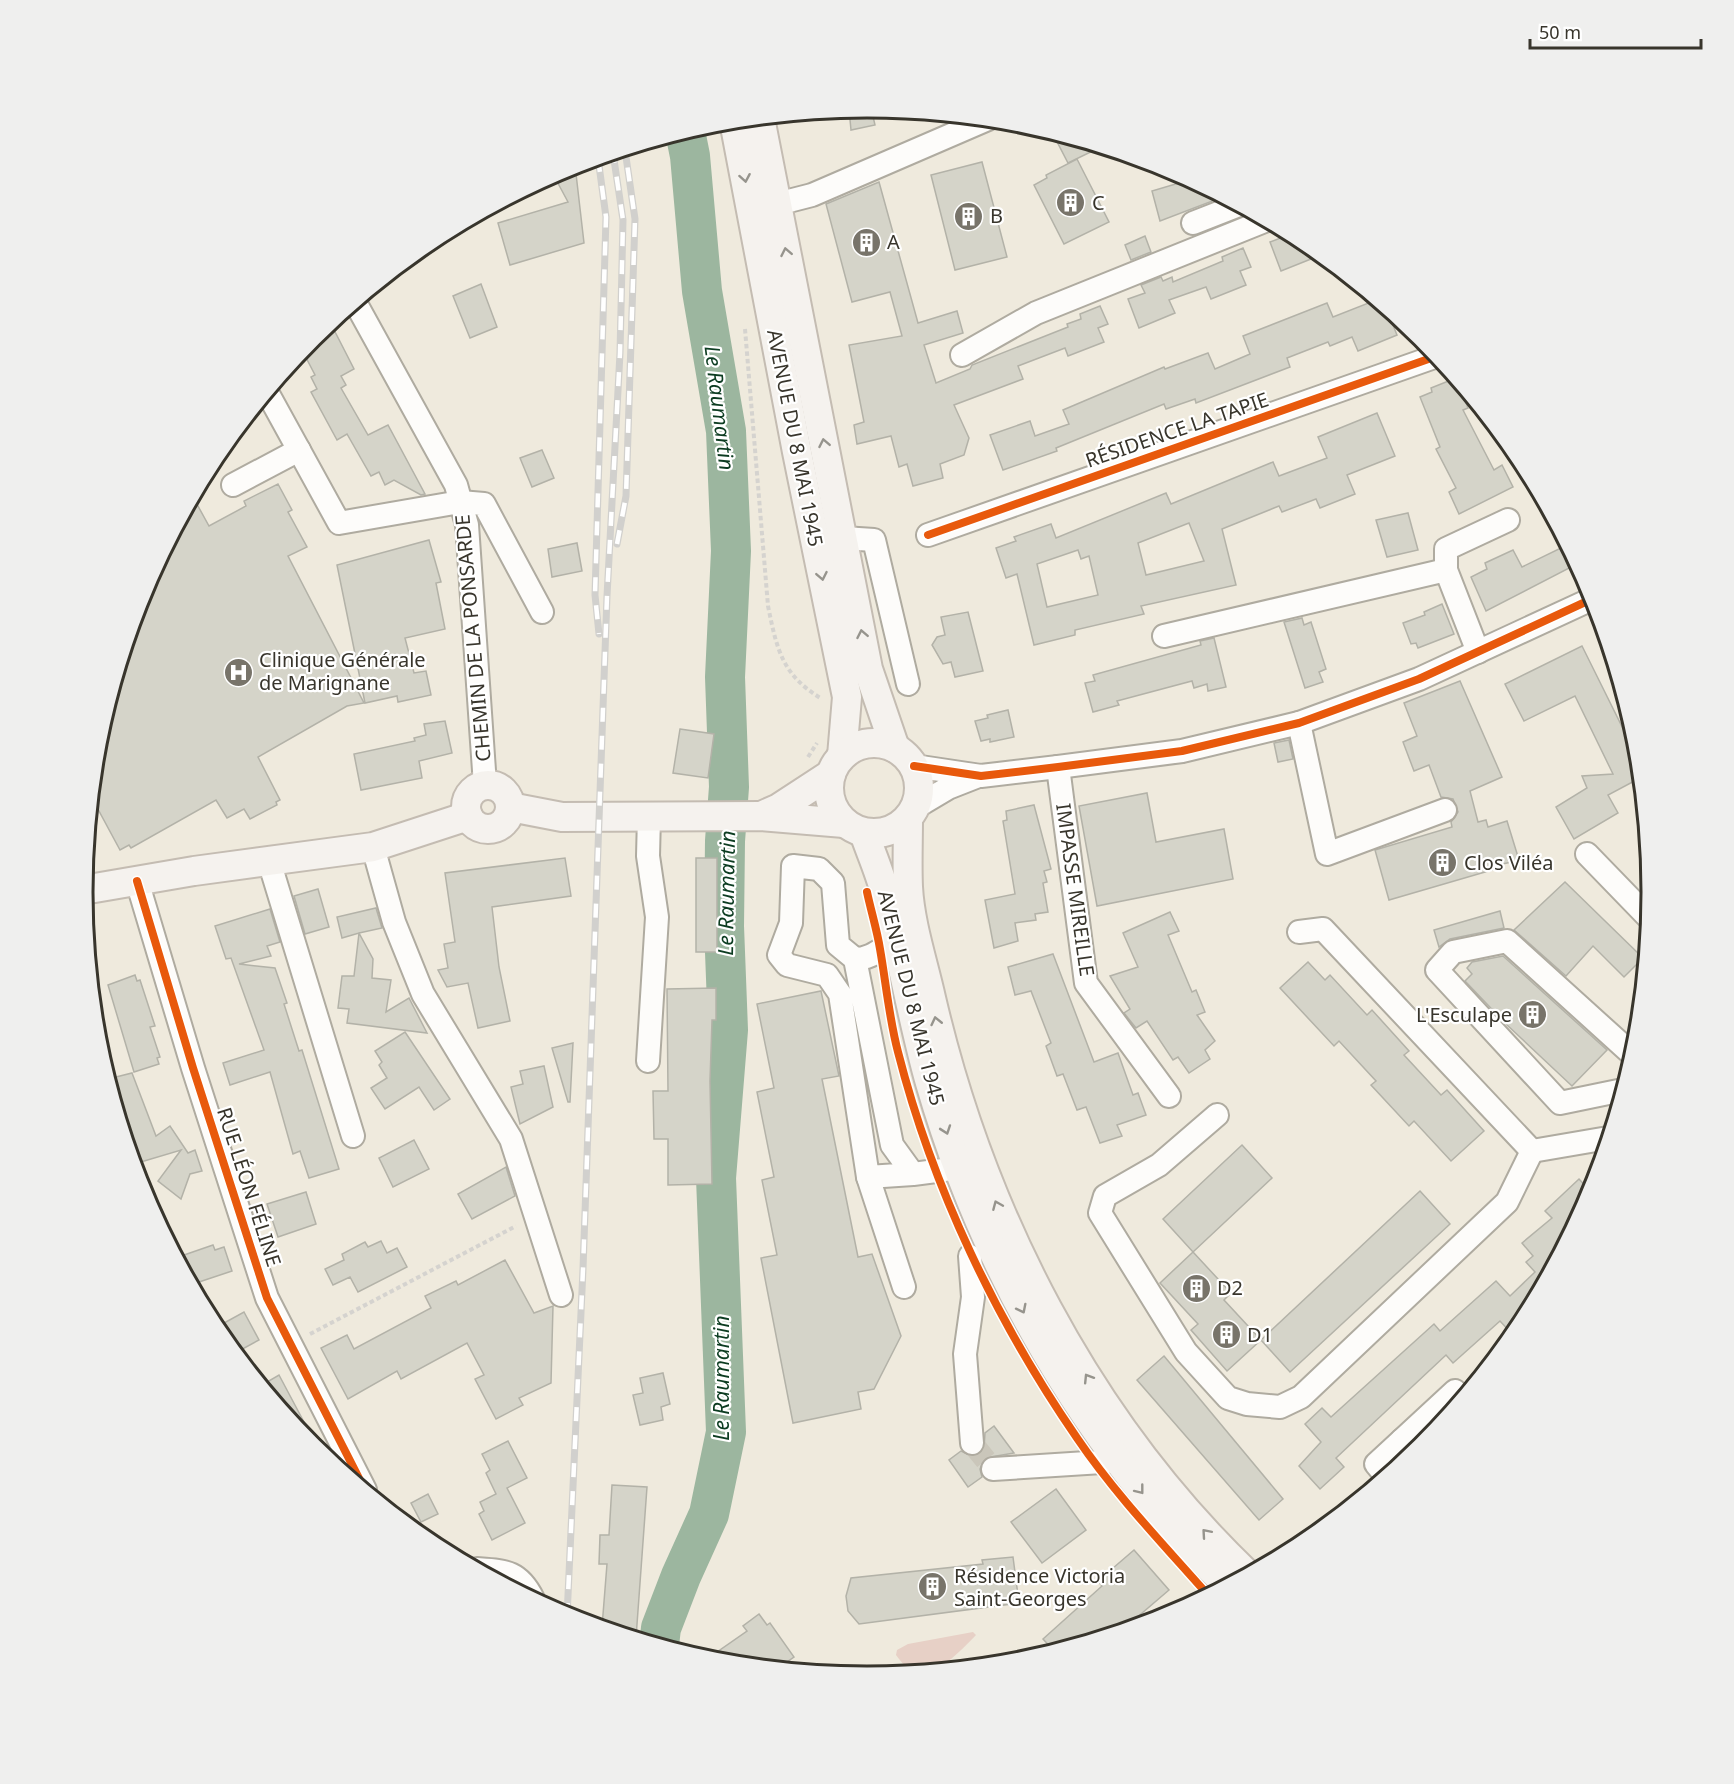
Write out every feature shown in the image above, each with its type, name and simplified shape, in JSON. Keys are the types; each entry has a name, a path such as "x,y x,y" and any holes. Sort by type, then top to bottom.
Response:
{"main road":[{"name":"AVENUE DU 8 MAI 1945","path":"762,126 868,669 905,757"},
{"name":"AVENUE DU 8 MAI 1945","path":"736,130 797,452 848,697 836,765"},
{"path":"510,807 562,817 753,816 888,832 912,813 920,793 905,757 870,743 852,749 836,765 779,808 753,816"},
{"path":"836,765 831,801 854,828"},
{"path":"486,785 503,790 510,807 506,820 496,828 483,829 471,822 466,809 469,796 479,787 486,785"},
{"name":"AVENUE DU 8 MAI 1945","path":"912,813 908,888 942,1048 976,1155 1021,1261 1089,1380 1135,1446 1209,1536 1242,1569"},
{"path":"93,888 374,847 468,816"},
{"name":"AVENUE DU 8 MAI 1945","path":"854,828 885,891 910,1008 931,1085 959,1168 1000,1267 1041,1345 1118,1461 1156,1509 1222,1579"}],"street":[{"path":"777,204 812,195 972,126"},
{"path":"1193,224 1229,209"},
{"path":"962,355 1035,313 1257,224"},
{"name":"CHEMIN DE LA PONSARDE","path":"359,309 456,485 467,525 486,785"},
{"name":"RÉSIDENCE LA TAPIE","path":"928,535 1428,359"},
{"path":"271,399 339,523 460,502 484,504 542,612"},
{"path":"233,485 299,450"},
{"path":"1478,652 1446,570 1446,549 1508,520"},
{"path":"843,538 874,540 908,684"},
{"path":"1164,636 1446,570"},
{"path":"912,813 948,788 981,776 1182,751 1299,723 1419,679 1584,602"},
{"path":"1299,723 1327,854 1445,810"},
{"path":"905,757 981,776"},
{"name":"IMPASSE MIREILLE","path":"1058,767 1086,982 1169,1096"},
{"path":"648,1061 657,917 648,856 649,816"},
{"path":"374,847 394,922 423,994 511,1139 561,1295"},
{"path":"1587,854 1640,909"},
{"path":"269,861 353,1136"},
{"path":"904,1287 868,1178 840,994 827,975 787,965 779,955 791,923 793,866 819,869 833,883 838,945 855,959 892,1145 913,1173"},
{"name":"RUE LÉON FÉLINE","path":"137,881 193,1068 267,1298 357,1474"},
{"path":"1299,933 1323,929 1532,1151"},
{"path":"855,959 868,959 880,949 896,941"},
{"path":"1615,1092 1560,1103 1437,970 1453,952 1507,941 1625,1048"},
{"path":"1217,1114 1159,1165 1105,1196 1100,1213 1186,1352 1228,1398 1247,1404 1280,1407 1301,1396 1508,1202 1532,1151"},
{"path":"1532,1151 1601,1139"},
{"path":"868,1178 959,1168"},
{"path":"970,1256 974,1297 965,1354 972,1443"},
{"path":"1420,1432 1455,1391"},
{"path":"1381,1470 1376,1464 1402,1450"},
{"path":"993,1469 1118,1461"},
{"path":"496,1571 510,1572 526,1587"}],"path":[{"path":"745,327 768,606 775,640 787,670 804,688 829,704 848,697"},
{"path":"801,765 820,738"},
{"path":"292,1344 536,1216"}],"shaded area":[{"path":"973,1632 976,1635 948,1661 905,1665 896,1655 897,1650 908,1644"}],"building":[{"path":"873,118 875,125 851,130 850,119"},
{"path":"1057,142 1092,152 1068,163"},
{"name":"C","path":"1077,159 1109,222 1064,244 1034,185 1047,178 1046,175"},
{"name":"B","path":"982,162 1007,257 955,270 931,175"},
{"path":"576,175 584,243 510,265 498,223 568,202 558,183"},
{"path":"879,182 918,323 957,311 963,333 924,345 936,383 970,369 972,365 1068,327 1067,324 1081,319 1080,314 1100,306 1108,324 1098,328 1104,342 1068,356 1065,348 1018,366 1023,379 954,405 969,438 964,455 940,464 943,478 913,486 907,464 899,467 891,436 857,444 854,425 864,422 849,345 902,336 890,292 852,302 826,204"},
{"path":"1177,183 1214,201 1160,221 1152,191"},
{"path":"1145,236 1151,252 1131,260 1125,245"},
{"path":"1280,238 1312,259 1281,271 1270,242"},
{"path":"1243,248 1251,267 1240,271 1246,285 1211,299 1206,287 1169,300 1175,313 1139,328 1128,299 1145,293 1141,285 1161,277 1163,281 1172,277 1173,282 1223,261 1222,257"},
{"path":"481,284 497,327 470,338 453,296"},
{"path":"1327,303 1333,317 1368,303 1393,325 1397,335 1358,351 1352,337 1330,346 1328,342 1287,358 1290,367 1196,403 1195,399 1166,409 1164,404 1056,448 1057,451 1003,470 990,435 1030,421 1035,436 1069,424 1063,410 1164,367 1165,369 1208,353 1215,369 1250,354 1243,336"},
{"path":"335,331 354,369 341,376 346,385 341,388 368,435 388,425 425,494 421,495 394,480 385,485 379,472 371,476 347,434 337,440 311,392 317,389 311,377 315,375 307,359"},
{"path":"1449,382 1466,402 1468,408 1463,410 1494,470 1502,465 1513,487 1459,514 1449,492 1456,488 1436,449 1440,447 1420,397 1432,392 1431,388"},
{"path":"1377,413 1395,456 1347,475 1355,494 1320,508 1316,499 1282,512 1279,506 1222,529 1236,585 1141,606 1144,614 1075,630 1075,635 1034,645 1017,574 1006,578 996,548 1016,541 1014,537 1051,524 1056,538 1166,493 1171,504 1273,462 1279,476 1327,458 1318,437","holes":["1189,523 1204,561 1146,575 1138,543","1078,550 1081,559 1089,556 1098,595 1047,607 1037,564"]},
{"path":"542,450 554,478 532,487 520,458"},
{"name":"Clinique Générale de Marignane","path":"278,484 292,510 288,512 307,547 288,556 364,703 347,706 258,757 280,800 276,802 277,805 250,819 244,809 227,818 216,800 131,848 129,845 120,850 98,809 108,741 119,692 134,643 173,550 197,505 209,526 246,506 244,501"},
{"path":"1408,513 1418,550 1387,557 1376,520"},
{"path":"429,540 441,582 436,583 445,629 405,638 414,673 426,671 431,695 398,702 397,696 365,703 337,565"},
{"path":"577,543 582,571 552,577 548,549"},
{"path":"1560,548 1569,568 1486,611 1471,577 1487,569 1485,563 1513,550 1522,567"},
{"path":"1442,604 1454,634 1418,648 1416,643 1411,644 1403,623 1425,615 1424,612"},
{"path":"968,612 983,671 955,677 951,662 943,664 932,645 937,637 945,635 941,617"},
{"path":"1302,618 1304,625 1311,622 1326,669 1319,672 1323,682 1305,688 1284,622"},
{"path":"1214,638 1226,687 1208,691 1207,684 1194,688 1192,681 1117,701 1119,705 1093,712 1085,683 1095,681 1093,675 1201,645 1200,641"},
{"path":"1582,646 1623,730 1626,741 1633,782 1608,795 1618,813 1574,839 1556,807 1587,788 1582,776 1613,774 1575,696 1524,721 1505,684"},
{"path":"1460,681 1502,777 1470,791 1478,822 1486,820 1488,827 1507,821 1519,860 1389,900 1375,850 1452,827 1451,822 1458,812 1453,799 1441,797 1429,765 1414,771 1403,742 1417,736 1404,703"},
{"path":"1008,710 1014,737 990,742 990,739 981,741 975,721 988,718 987,715"},
{"path":"445,721 452,753 419,761 422,778 361,790 354,754 415,741 414,738 426,735 424,724"},
{"path":"680,729 714,734 708,778 673,773"},
{"path":"1289,740 1293,759 1278,762 1274,743"},
{"path":"1147,793 1156,842 1224,829 1233,879 1097,906 1079,806"},
{"path":"1034,805 1051,869 1044,871 1047,882 1043,883 1048,912 1035,914 1036,920 1015,923 1018,941 994,948 985,900 1015,894 1003,821 1007,820 1006,811"},
{"path":"565,858 571,896 492,907 499,967 510,1021 478,1028 468,983 447,987 438,970 448,968 444,944 455,942 445,873"},
{"path":"696,858 717,858 717,952 696,952"},
{"path":"1565,882 1638,953 1637,964 1624,977 1593,946 1566,976 1514,930"},
{"path":"318,889 329,927 305,934 294,896"},
{"path":"376,908 382,928 342,938 337,917"},
{"path":"270,909 280,942 267,946 271,956 239,964 275,968 287,1003 284,1004 299,1051 302,1050 339,1169 309,1178 300,1151 293,1154 270,1072 230,1085 223,1063 264,1050 231,958 226,959 215,926"},
{"path":"1500,911 1504,928 1450,939 1439,947 1434,930"},
{"path":"1170,912 1179,931 1168,935 1192,992 1196,990 1205,1012 1197,1015 1215,1041 1205,1050 1210,1059 1189,1073 1178,1057 1173,1060 1147,1021 1136,1028 1124,1013 1130,1009 1110,976 1138,967 1123,933"},
{"path":"359,933 373,959 372,978 391,980 386,1012 409,998 427,1033 347,1023 349,1009 338,1008 342,976 354,976"},
{"path":"1053,954 1094,1062 1118,1053 1133,1095 1138,1093 1146,1115 1117,1125 1122,1136 1100,1143 1086,1107 1077,1110 1063,1074 1057,1076 1046,1046 1051,1043 1031,991 1015,995 1008,967"},
{"name":"L'Esculape","path":"1503,956 1607,1050 1572,1086 1506,1024 1465,981 1472,974 1467,968 1472,962"},
{"path":"1308,962 1325,980 1330,975 1367,1015 1372,1010 1409,1051 1404,1055 1441,1095 1447,1090 1484,1131 1451,1161 1414,1121 1409,1126 1371,1085 1376,1081 1339,1041 1334,1046 1280,988"},
{"path":"135,975 137,981 140,980 155,1026 150,1027 160,1057 157,1058 159,1064 134,1072 108,985"},
{"path":"716,988 716,1020 712,1020 710,1081 712,1184 668,1185 668,1139 654,1139 653,1091 668,1091 667,989"},
{"path":"821,991 839,1076 822,1079 858,1257 872,1254 901,1336 874,1389 858,1392 861,1409 793,1423 761,1258 777,1255 762,1180 774,1177 757,1092 774,1088 757,1004"},
{"path":"405,1032 450,1099 434,1110 419,1087 385,1109 371,1088 387,1078 379,1065 382,1062 375,1051"},
{"path":"573,1043 570,1102 568,1102 552,1048"},
{"path":"544,1066 553,1107 520,1124 511,1087 523,1084 520,1071"},
{"path":"132,1073 156,1136 170,1126 188,1153 195,1150 202,1171 190,1174 181,1199 158,1181 181,1150 142,1162 116,1077"},
{"path":"414,1140 429,1169 393,1187 379,1158"},
{"path":"1242,1145 1272,1178 1193,1252 1163,1219"},
{"path":"506,1167 515,1196 472,1219 458,1194"},
{"path":"1579,1179 1584,1184 1537,1279 1507,1328 1500,1321 1453,1363 1446,1355 1336,1458 1344,1467 1320,1489 1299,1466 1321,1442 1305,1424 1322,1408 1331,1417 1434,1324 1440,1331 1496,1281 1510,1296 1535,1272 1526,1262 1533,1256 1522,1243 1552,1218 1545,1211"},
{"path":"1420,1191 1450,1224 1290,1372 1261,1340"},
{"path":"306,1192 316,1224 278,1237 267,1204"},
{"path":"381,1241 387,1253 397,1248 407,1267 358,1292 350,1277 333,1285 325,1269 344,1260 342,1254 365,1242 368,1247"},
{"path":"213,1245 215,1250 224,1247 232,1271 199,1282 184,1255"},
{"path":"1193,1252 1231,1293 1224,1300 1261,1340 1227,1371 1191,1330 1198,1324 1160,1283"},
{"path":"505,1260 534,1313 553,1306 551,1383 519,1398 523,1405 496,1419 475,1379 484,1375 467,1343 401,1379 397,1371 348,1399 321,1348 347,1335 354,1349 431,1308 425,1296 456,1281 458,1285"},
{"path":"244,1312 259,1340 243,1349 224,1323"},
{"path":"1164,1356 1283,1499 1259,1520 1137,1380"},
{"path":"663,1373 670,1404 661,1407 663,1420 640,1425 633,1395 643,1393 640,1378"},
{"path":"279,1375 304,1422 285,1402 268,1381"},
{"path":"994,1426 1014,1453 985,1458 980,1469 982,1477 968,1487 949,1460 961,1451 972,1456 980,1454 984,1448 985,1433"},
{"path":"508,1441 527,1478 507,1488 525,1523 492,1540 479,1514 484,1511 480,1502 496,1494 486,1473 490,1470 482,1454"},
{"path":"612,1485 647,1487 637,1631 603,1619 607,1564 599,1564 600,1535 609,1535"},
{"path":"1056,1489 1086,1530 1042,1563 1011,1522"},
{"path":"428,1494 438,1514 421,1522 411,1503"},
{"path":"1134,1550 1169,1590 1138,1617 1048,1644 1043,1639 1102,1586 1098,1581"},
{"name":"Résidence Victoria Saint-Georges","path":"1013,1557 1019,1603 859,1624 848,1611 846,1596 851,1578 983,1564 982,1560"},
{"path":"759,1614 767,1625 770,1623 794,1657 788,1661 718,1651 747,1631 743,1626"}],"waterway":[{"name":"Le Raumartin","path":"660,1638 661,1628 681,1576 709,1514 726,1432 716,1178 728,1030 724,926 725,841 729,787 725,677 731,551 726,431 702,291 687,140"}],"tunnel":[{"path":"972,1443 993,1469"}],"railway":[{"path":"617,544 626,496 635,219 626,157"},
{"path":"568,1605 583,1269 607,596 620,353 623,220 614,160"},
{"path":"599,166 606,217 595,595 599,634"}],"cycle path":[{"path":"928,535 1428,359"},
{"path":"914,766 981,776 1182,751 1299,723 1419,679 1584,602"},
{"path":"137,881 193,1068 267,1298 357,1474"},
{"path":"867,892 879,942 895,1039 912,1103 949,1204 994,1301 1048,1394 1092,1459 1123,1499 1203,1589"}],"place":[{"name":"C","path":"1071,203"},
{"name":"B","path":"969,216"},
{"name":"A","path":"866,242"},
{"name":"Clinique Générale de Marignane","path":"238,672"},
{"name":"Clos Viléa","path":"1443,863"},
{"name":"L'Esculape","path":"1533,1015"},
{"name":"D2","path":"1196,1288"},
{"name":"D1","path":"1226,1335"},
{"name":"Résidence Victoria Saint-Georges","path":"933,1587"}]}
